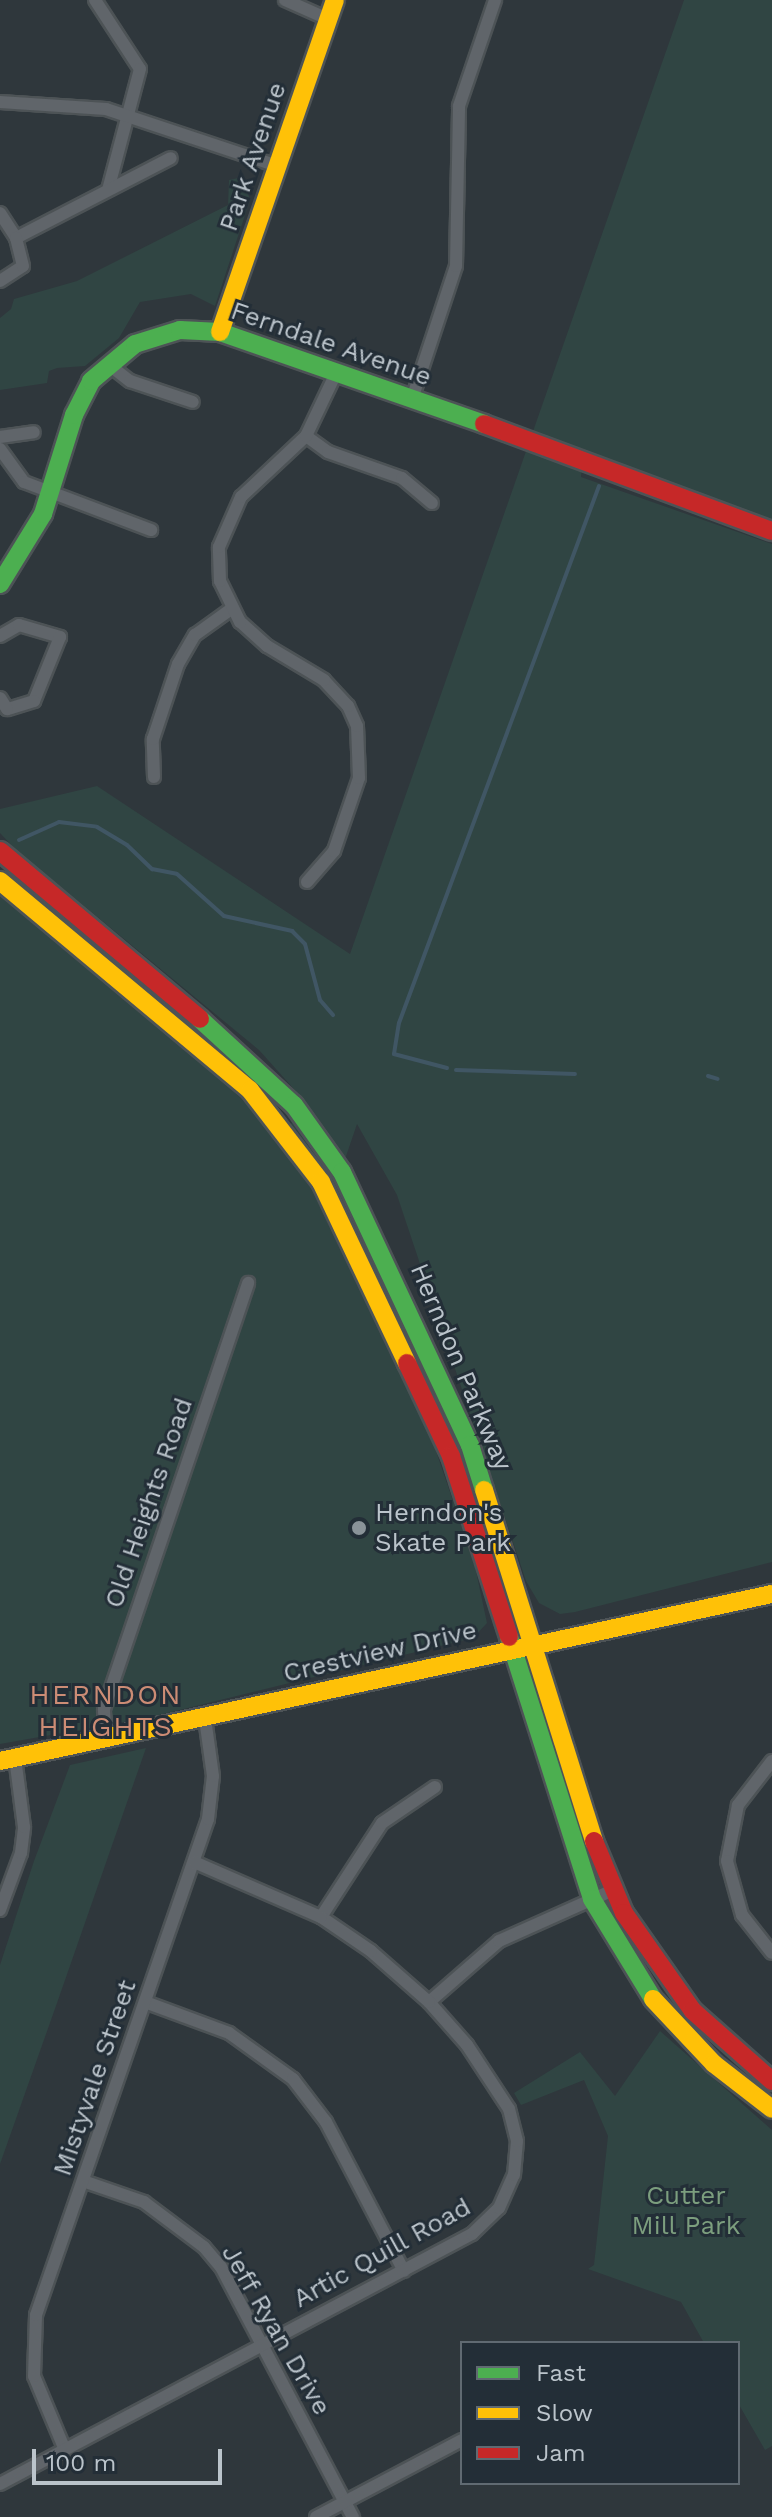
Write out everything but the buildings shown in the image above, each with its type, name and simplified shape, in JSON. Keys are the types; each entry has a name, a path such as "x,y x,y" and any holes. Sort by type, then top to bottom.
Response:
{"main road":[{"name":"Park Avenue","path":"220,332 335,0"},
{"name":"Ferndale Avenue","path":"0,584 31,539 50,494 74,415 91,381 108,364 159,335 220,332 772,531"},
{"name":"Herndon Parkway","path":"0,851 257,1066 323,1143 364,1211 453,1403 492,1506 533,1645 613,1890 678,1994 719,2037 772,2081"},
{"name":"Herndon Parkway","path":"0,881 250,1090 321,1182 439,1426 592,1899 630,1967 662,2011 714,2064 772,2109"},
{"name":"Crestview Drive","path":"8,1759 772,1594"}],"street":[{"path":"95,0 140,69 108,190"},
{"path":"285,0 328,19"},
{"path":"412,399 456,266 459,106 495,0"},
{"path":"0,102 128,116 277,166"},
{"path":"16,238 171,158"},
{"path":"0,213 16,238 23,266 0,281"},
{"path":"108,364 130,381 193,402"},
{"path":"307,882 334,851 359,778 357,726 338,692 252,635 231,609 218,564 227,520 241,497 306,436 336,373"},
{"path":"0,437 34,432"},
{"path":"306,436 328,452 402,478 432,503"},
{"path":"0,449 24,482 151,530"},
{"path":"154,777 153,739 178,664 195,635 231,609"},
{"path":"0,636 19,625 60,637 34,701 7,709 0,698"},
{"name":"Old Heights Road","path":"106,1740 104,1709 248,1283"},
{"name":"Mistyvale Street","path":"65,2450 40,2397 33,2335 194,1862 212,1797 205,1718"},
{"path":"1,1904 24,1827 8,1759"},
{"path":"772,1761 738,1805 727,1861 742,1915 772,1953"},
{"path":"321,1917 382,1823 435,1787"},
{"name":"Artic Quill Road","path":"0,2484 404,2271 488,2221 508,2193 517,2158 509,2109 467,2045 429,2002 371,1951 321,1917 194,1862"},
{"path":"429,2002 499,1941 613,1890"},
{"path":"145,2002 229,2033 293,2079 326,2122 404,2271"},
{"name":"Jeff Ryan Drive","path":"83,2181 144,2202 185,2228 221,2267 353,2517"},
{"path":"316,2517 460,2441"}],"green space":[{"path":"684,0 772,0 772,528 582,464 581,477 772,544 772,1562 575,1612 560,1614 539,1603 526,1581 397,1195 357,1124 326,1215 425,1419 474,1562 487,1623 473,1638 147,1718 0,1744 0,896 219,1077 259,1116 282,1149 301,1097 259,1050 16,850 0,833 0,809 97,786 350,954"},
{"path":"243,177 250,200 215,306 191,294 140,302 119,338 85,366 49,371 47,383 0,390 0,318 11,309 14,299 77,281 228,205 229,180"},
{"path":"146,1748 0,2164 0,1965 34,1861 70,1765"},
{"name":"Cutter Mill Park","path":"660,2031 772,2130 772,2446 765,2450 740,2406 740,2341 703,2341 681,2302 588,2269 594,2265 608,2136 584,2080 521,2105 514,2093 580,2052 615,2096"}],"waterway":[{"path":"447,1068 394,1054 399,1023 599,486"},
{"path":"19,840 59,822 97,827 127,845 152,869 177,874 224,916 292,931 305,944 320,1000 333,1015"},
{"path":"456,1070 575,1074"},
{"path":"708,1076 718,1079"}],"traffic: fast":[{"path":"0,584 43,514 74,415 91,381 135,344 180,330 220,332 484,424"},
{"path":"200,1019 294,1105 342,1172 470,1445 484,1490"},
{"path":"509,1637 592,1899 653,1999"}],"traffic: slow":[{"path":"220,332 335,0"},
{"path":"0,881 250,1090 321,1182 407,1363"},
{"path":"484,1490 594,1841"},
{"path":"0,1761 772,1594"},
{"path":"653,1999 714,2064 772,2109"}],"traffic: jam":[{"path":"484,424 772,531"},
{"path":"0,851 200,1019"},
{"path":"407,1363 451,1456 509,1637"},
{"path":"594,1841 624,1913 693,2011 772,2081"}],"place":[{"name":"Herndon's Skate Park","path":"359,1528"}],"district":[{"name":"HERNDON HEIGHTS","path":"106,1711"}]}
